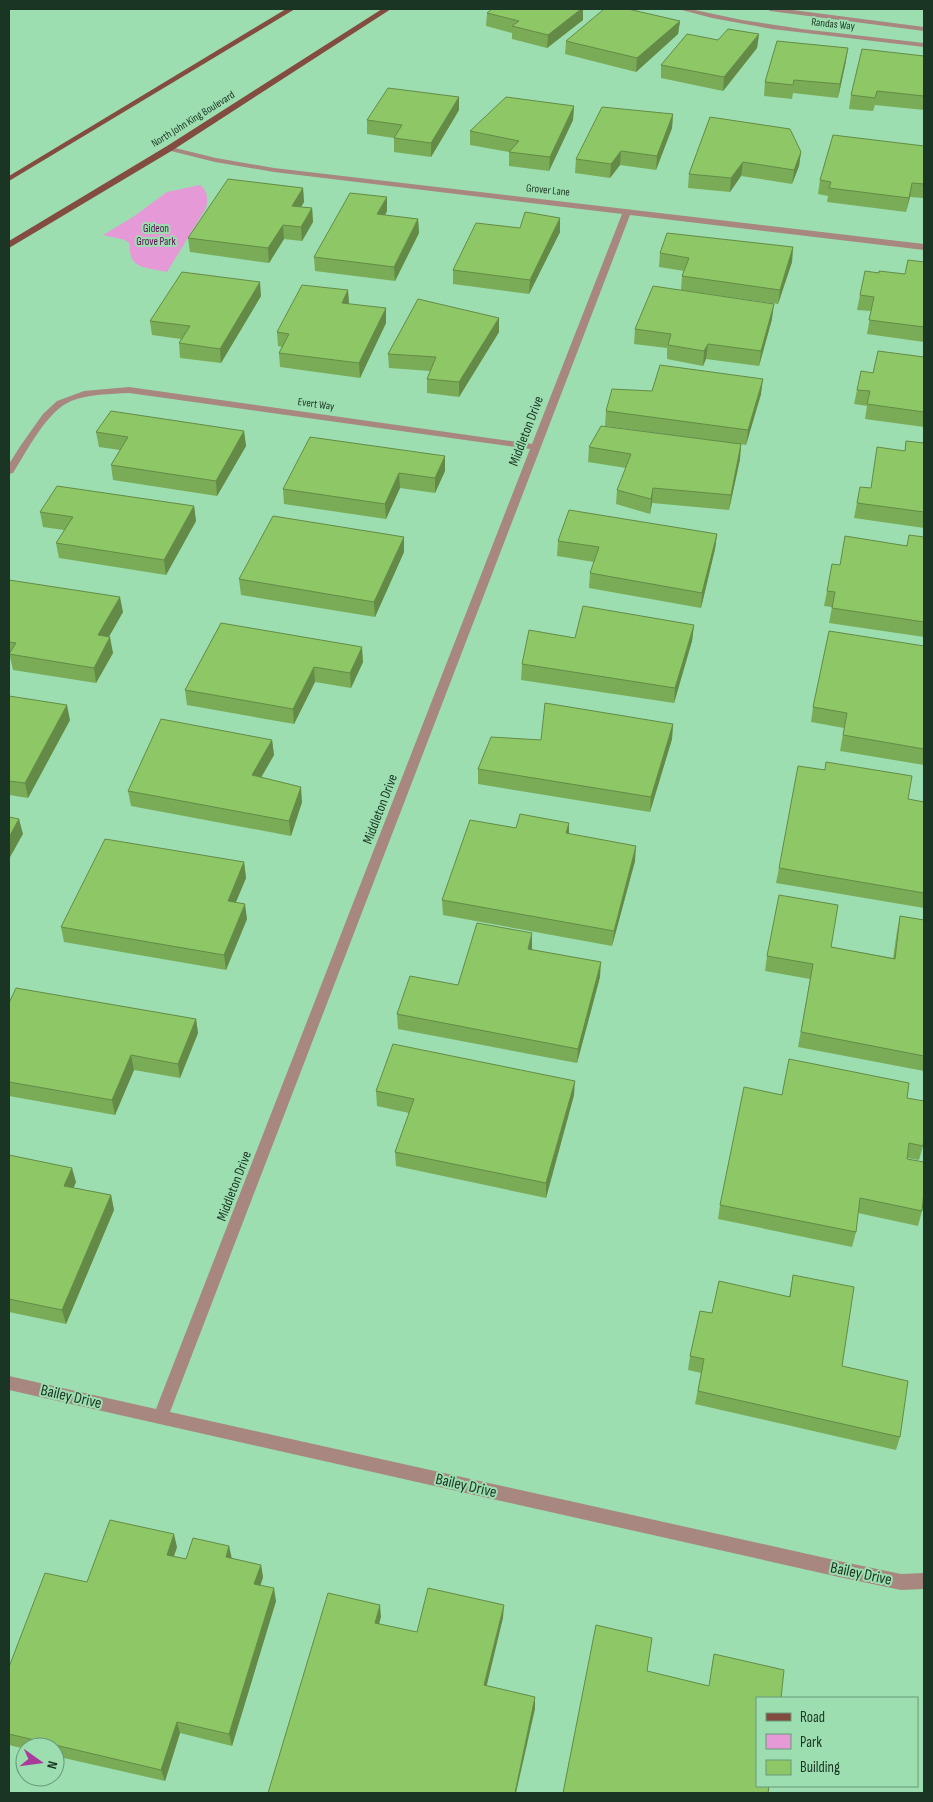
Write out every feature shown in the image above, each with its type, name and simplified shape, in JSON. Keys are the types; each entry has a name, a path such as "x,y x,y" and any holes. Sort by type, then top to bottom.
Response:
{"main road":[{"path":"9,179 291,9"},
{"name":"North John King Boulevard","path":"9,245 170,148 387,9"}],"street":[{"name":"Randas Way","path":"682,9 769,27 924,45"},
{"name":"Randas Way","path":"770,9 924,29"},
{"name":"Grover Lane","path":"170,148 215,160 274,170 924,247"},
{"name":"Middleton Drive","path":"160,1418 627,211"},
{"name":"Evert Way","path":"9,471 39,426 61,403 94,392 129,390 535,447"},
{"name":"Bailey Drive","path":"9,1384 839,1569 901,1582 924,1581"}],"green space":[{"name":"Gideon Grove Park","path":"200,185 205,190 207,196 206,208 167,272 140,266 132,259 130,244 125,240 103,235 133,217 167,192"}],"building":[{"path":"492,9 581,9 548,35 512,26 519,21 487,13"},
{"path":"604,9 628,9 680,21 637,58 566,41"},
{"path":"728,29 759,34 724,77 661,65 687,34 718,40"},
{"path":"777,41 848,48 840,84 794,80 793,85 765,82"},
{"path":"862,49 924,56 924,96 877,91 875,98 851,95"},
{"path":"388,88 459,97 431,143 394,138 402,125 367,120"},
{"path":"506,97 574,106 550,157 509,152 519,141 470,131"},
{"path":"602,107 673,114 657,156 621,151 611,164 576,159"},
{"path":"710,117 790,129 801,152 794,170 743,162 731,178 689,174"},
{"path":"833,135 924,146 924,184 912,183 909,198 829,188 831,182 820,180"},
{"path":"228,179 303,188 292,206 312,208 301,227 283,225 268,248 188,238"},
{"path":"350,193 387,197 377,214 418,219 394,267 314,257"},
{"path":"525,212 560,218 530,280 453,270 476,223 520,228"},
{"path":"667,233 793,247 780,290 682,276 689,258 660,253"},
{"path":"908,260 924,262 924,327 869,320 874,297 860,295 865,271 905,274"},
{"path":"182,272 260,282 220,349 179,343 190,326 150,321"},
{"path":"302,285 348,290 342,303 386,308 359,363 279,353 289,334 277,332"},
{"path":"653,286 774,304 761,351 708,344 704,351 668,345 671,334 635,329"},
{"path":"418,299 499,318 459,382 427,379 436,357 388,354"},
{"path":"878,351 924,357 924,412 867,404 870,391 857,390 861,371 873,373"},
{"path":"660,365 763,379 748,430 606,411 612,389 652,391"},
{"path":"111,411 244,431 216,481 111,465 128,437 96,432"},
{"path":"601,426 741,444 731,495 653,488 651,499 617,490 631,454 589,447"},
{"path":"310,437 445,456 435,478 399,473 385,504 283,489"},
{"path":"906,441 924,443 924,512 857,503 860,487 871,488 877,447 905,451"},
{"path":"57,486 194,506 164,560 56,543 73,517 40,512"},
{"path":"569,510 717,534 702,593 590,573 599,547 558,541"},
{"path":"273,516 404,537 374,602 239,579"},
{"path":"909,535 924,537 924,622 832,608 835,592 827,591 832,564 840,565 845,536 907,546"},
{"path":"9,580 120,597 98,635 110,637 94,668 9,654 16,643 9,642"},
{"path":"583,606 694,625 675,688 522,664 529,630 575,638"},
{"path":"221,623 362,647 350,673 314,667 293,709 185,690"},
{"path":"829,631 924,646 924,749 843,735 847,713 813,707"},
{"path":"9,696 67,705 25,783 9,781"},
{"path":"545,703 673,724 651,797 478,769 491,737 541,740"},
{"path":"161,719 272,740 252,775 301,787 289,821 128,791"},
{"path":"826,762 912,776 908,799 924,802 924,893 779,868 798,766 825,770"},
{"path":"520,814 569,823 566,833 636,846 614,931 442,900 470,820 516,828"},
{"path":"9,817 19,819 9,837"},
{"path":"105,839 244,862 228,901 245,904 224,955 61,927"},
{"path":"779,895 838,905 831,947 895,959 900,916 924,920 924,1056 801,1032 813,964 767,956"},
{"path":"477,923 532,933 528,949 601,962 578,1049 397,1014 410,976 458,985"},
{"path":"16,988 196,1019 178,1064 131,1055 112,1100 9,1082 9,1003"},
{"path":"393,1044 575,1081 546,1183 395,1152 414,1099 376,1091"},
{"path":"789,1059 909,1083 907,1098 924,1101 923,1146 909,1143 907,1159 924,1162 922,1211 860,1198 856,1232 720,1205 744,1087 782,1095"},
{"path":"9,1155 72,1168 64,1186 111,1195 62,1310 9,1299"},
{"path":"793,1275 854,1287 842,1366 908,1381 900,1437 698,1391 704,1359 690,1356 700,1311 712,1313 719,1281 790,1297"},
{"path":"110,1520 174,1534 167,1555 186,1559 193,1538 229,1546 226,1557 261,1565 254,1584 274,1588 229,1734 177,1722 161,1770 65,1747 65,1737 22,1737 9,1734 9,1667 45,1573 87,1582"},
{"path":"428,1588 504,1605 484,1685 535,1697 515,1793 268,1793 328,1593 380,1605 375,1623 417,1632"},
{"path":"596,1625 652,1638 647,1671 709,1686 714,1654 784,1670 781,1697 756,1697 756,1787 769,1787 768,1793 563,1793"}]}
